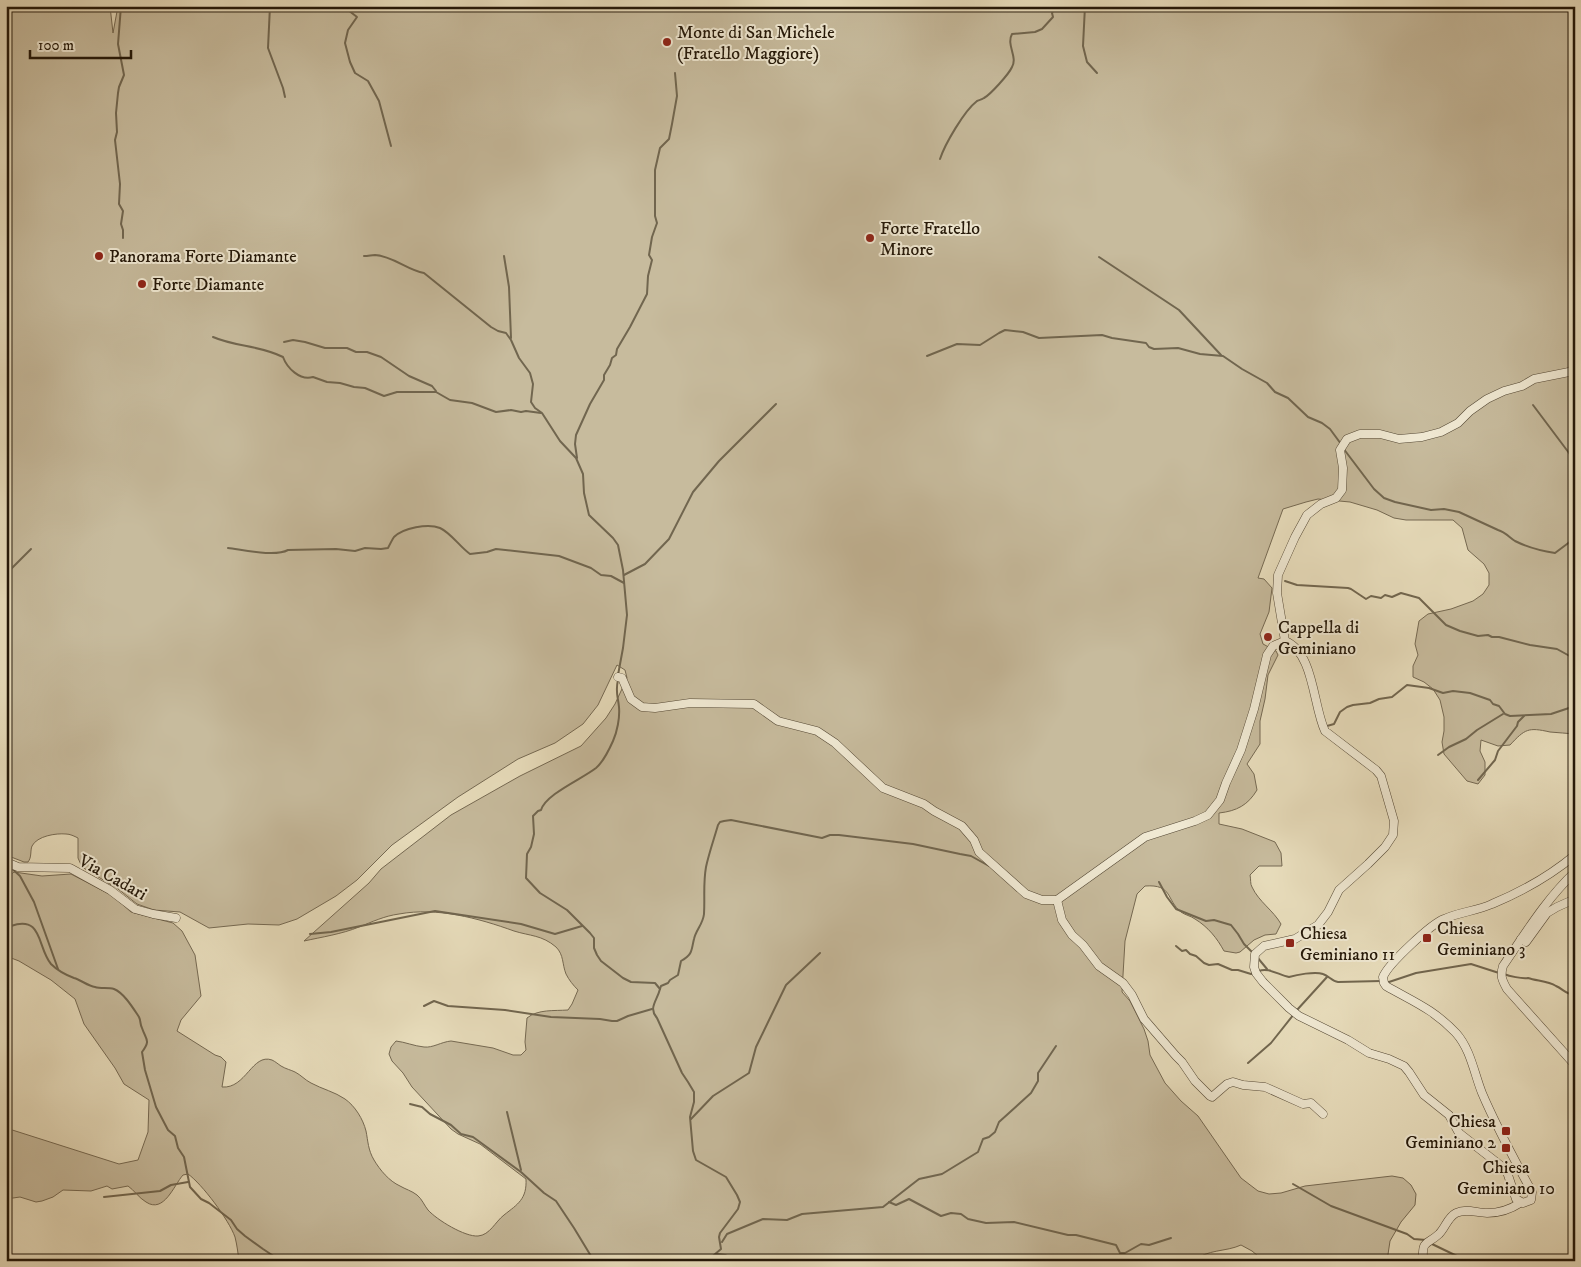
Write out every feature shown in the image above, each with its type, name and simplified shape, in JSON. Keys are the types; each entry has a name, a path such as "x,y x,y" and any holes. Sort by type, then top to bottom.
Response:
{"street":[{"path":"1285,641 1277,593 1278,575 1307,515 1321,504 1336,498 1342,490 1344,468 1340,450 1347,439 1360,434 1380,434 1399,439 1422,437 1441,432 1458,423 1470,410 1487,399 1534,380 1569,372 1575,368"},
{"path":"618,677 622,678 631,699 642,707 655,708 690,703 754,704 778,721 817,731 835,743 883,788 924,804 962,826 974,840 979,852 1026,894 1042,900 1057,900 1145,837 1208,815 1220,800 1241,750 1254,709 1267,654 1274,646 1285,641 1291,643 1299,652 1308,670 1321,722 1325,730 1381,776 1394,821 1393,835 1385,847 1339,890 1324,919 1311,930 1295,939 1270,943 1259,949 1254,960 1256,973 1299,1016 1348,1040 1369,1053 1404,1066 1424,1095 1449,1115 1459,1133 1507,1172 1516,1199 1520,1203"},
{"path":"1423,1261 1422,1249 1424,1245 1440,1233 1446,1222 1456,1213 1469,1211 1489,1213 1513,1208 1520,1203 1528,1202 1532,1198 1532,1192 1482,1094 1467,1050 1462,1042 1430,1010 1386,986 1383,976 1394,961 1441,920 1491,905 1547,875 1575,855"},
{"name":"Via Cadari","path":"6,862 18,867 70,868 110,890 135,909 176,918"},
{"path":"1575,872 1563,884 1521,939 1503,966 1501,978 1510,993 1575,1065"},
{"path":"1521,939 1526,942 1548,912 1575,899"},
{"path":"1057,900 1062,920 1072,935 1099,966 1123,983 1132,995 1144,1018 1182,1062 1195,1081 1210,1096 1212,1097 1227,1084 1233,1082 1265,1087 1304,1104 1311,1103 1323,1114"}],"shaded area":[{"path":"6,6 110,6 113,33 118,6 1575,6 1575,734 1532,730 1523,733 1510,745 1498,746 1481,740 1480,751 1485,762 1485,775 1478,784 1467,781 1444,754 1442,742 1444,717 1440,700 1433,689 1413,677 1413,666 1418,655 1415,644 1419,621 1428,614 1451,609 1473,601 1483,594 1489,585 1489,573 1484,564 1468,550 1462,528 1453,520 1406,520 1394,518 1377,510 1350,502 1318,499 1283,509 1258,578 1264,579 1272,588 1269,612 1260,634 1263,644 1276,651 1278,655 1268,675 1260,721 1260,744 1247,764 1254,774 1257,790 1250,800 1241,806 1231,811 1219,813 1219,824 1242,829 1275,842 1281,853 1282,866 1259,866 1250,875 1251,884 1255,892 1281,924 1276,934 1265,935 1254,940 1240,952 1224,951 1208,929 1176,907 1165,890 1154,886 1145,886 1137,894 1125,941 1122,992 1130,1001 1144,1029 1150,1055 1165,1083 1198,1116 1241,1178 1258,1191 1269,1194 1281,1193 1305,1186 1392,1176 1403,1178 1411,1185 1416,1194 1415,1205 1401,1222 1390,1241 1387,1261 1264,1261 1241,1245 1205,1254 1194,1261 239,1261 235,1237 227,1221 207,1194 188,1174 183,1175 168,1197 158,1204 152,1205 128,1186 112,1189 107,1186 91,1191 63,1190 53,1197 36,1202 20,1197 6,1199 6,1128 119,1164 138,1160 148,1132 149,1100 124,1084 84,1024 75,999 51,980 19,961 6,956 6,879 14,872 42,876 71,874 113,896 131,912 173,923 182,931 195,955 201,996 181,1020 177,1031 221,1057 226,1062 222,1087 237,1083 254,1066 265,1059 272,1060 297,1073 311,1083 341,1097 352,1105 365,1126 368,1146 379,1168 396,1184 417,1195 432,1214 444,1223 472,1236 482,1235 489,1231 521,1200 525,1192 526,1179 480,1144 451,1129 412,1087 392,1061 389,1054 391,1047 396,1041 427,1047 451,1041 493,1048 513,1055 521,1055 526,1050 527,1018 541,1012 568,1010 578,990 566,974 559,950 541,938 486,922 457,915 428,912 394,915 378,919 346,932 304,941 369,883 381,869 451,815 520,776 581,746 606,718 627,678 625,670 617,665 598,705 583,724 555,743 518,759 458,797 392,845 357,880 336,896 297,919 279,925 248,924 209,928 180,912 154,910 137,904 118,889 82,867 78,858 78,838 69,834 52,835 38,840 32,846 28,862 6,855"}],"waterway":[{"path":"121,6 118,44 124,75 118,93 115,140 120,184 119,204 123,211 121,224 123,238"},
{"path":"270,6 268,48 285,97"},
{"path":"349,6 348,10 357,17 348,30 345,43 350,62 355,73 368,81 379,101 391,146"},
{"path":"940,159 950,137 966,112 977,101 990,93 1010,70 1014,59 1010,42 1012,34 1035,32 1042,29 1053,17 1052,13 1056,6"},
{"path":"1085,6 1083,46 1087,62 1097,73"},
{"path":"577,458 576,435 590,404 604,380 604,375 612,358 616,355 617,349 647,294 648,276 652,260 649,255 657,223 655,216 655,170 660,148 669,139 677,96 675,73"},
{"path":"364,256 382,256 424,273 491,327 506,333 511,340 519,358 530,373 533,384 531,402 542,413 560,441 576,458 583,474 584,493 589,515 618,545 623,570 627,615 618,675"},
{"path":"504,256 509,287 511,338"},
{"path":"1099,257 1179,310 1221,355"},
{"path":"927,356 957,344 980,345 1005,330 1023,332 1039,338 1102,335 1146,343 1154,349 1178,348 1200,354 1223,356 1267,383 1275,392 1288,398 1308,417 1322,423 1330,429 1341,444"},
{"path":"213,337 274,353 283,357 291,369 303,377 313,377 327,382 365,388 384,396 397,392 436,392 450,400 472,403 496,412 511,410 541,413"},
{"path":"284,342 293,340 325,348 347,348 356,352 367,352 381,357 409,376 432,386 436,391"},
{"path":"624,575 645,564 669,539 693,492 719,461 776,404"},
{"path":"1533,405 1575,461"},
{"path":"1343,448 1374,489 1384,498 1431,510 1444,509 1459,512 1503,532 1515,541 1545,551 1555,553 1575,538"},
{"path":"228,548 268,553 288,550 336,549 355,551 365,548 381,549 388,548 394,537 403,531 429,526 444,530 470,554 496,549 559,556 624,583"},
{"path":"6,574 31,549"},
{"path":"1285,581 1297,585 1348,588 1366,599 1371,596 1381,598 1385,595 1392,597 1401,593 1419,598 1446,625 1460,631 1478,636 1488,635 1557,649 1575,659"},
{"path":"618,680 619,720 611,744 596,768 550,798 541,810 533,816 534,834 527,854 526,878 540,893 567,910 590,933 594,938 594,948 601,961 631,982 655,983 660,989 653,1011 682,1073 694,1092 694,1102 690,1117 693,1151 696,1160 726,1177 740,1202 738,1209 720,1233 721,1249 707,1261"},
{"path":"1327,726 1334,724 1340,712 1347,707 1392,697 1407,685 1429,688 1443,693 1453,691 1470,693 1490,700 1493,704 1499,706 1505,714 1510,716 1551,714 1575,706"},
{"path":"1438,755 1503,714"},
{"path":"1478,780 1495,760 1498,751 1524,716"},
{"path":"660,989 661,986 678,975 681,961 691,952 704,914 706,867 720,822 731,820 822,838 830,835 839,835 913,844 971,856 989,866"},
{"path":"10,867 20,876 34,902 58,969"},
{"path":"1159,882 1176,909 1206,921 1214,920 1231,925 1252,952"},
{"path":"310,934 331,932 435,911 521,924 555,934 582,926"},
{"path":"6,923 11,926 29,925 34,929 51,964 59,971 92,986 114,989 128,1001 139,1017 147,1040 142,1052 145,1070 156,1107 168,1130 175,1136 178,1148 184,1157 190,1187 201,1199 231,1220 245,1236 281,1261"},
{"path":"1176,946 1182,951 1186,950 1209,965 1218,964 1232,970 1254,973"},
{"path":"691,1119 713,1096 749,1073 756,1047 786,985 820,953"},
{"path":"1257,957 1267,969"},
{"path":"1386,983 1416,973 1471,964 1499,973"},
{"path":"1259,971 1270,971 1289,977 1320,973 1338,982 1381,981"},
{"path":"1504,974 1550,983 1567,993 1575,995"},
{"path":"1297,1010 1327,977"},
{"path":"424,1006 434,1001 448,1006 505,1010 551,1017 612,1021 652,1009"},
{"path":"1248,1063 1271,1043 1294,1014"},
{"path":"722,1242 727,1234 763,1219 787,1220 802,1214 883,1207 919,1179 942,1174 978,1152 983,1139 995,1132 999,1122 1031,1093 1038,1081 1038,1073 1056,1046"},
{"path":"410,1104 422,1107 430,1114 451,1125 461,1134 473,1137 521,1172 556,1201 594,1261"},
{"path":"507,1112 521,1170"},
{"path":"104,1197 160,1191 171,1185 188,1182"},
{"path":"1293,1184 1331,1206 1407,1234 1414,1239 1426,1240"},
{"path":"889,1202 896,1205 909,1199 941,1216 951,1213 961,1214 968,1219 986,1223 1014,1222 1068,1235 1076,1235 1116,1245 1120,1253 1125,1253 1141,1244 1149,1245 1171,1238"},
{"path":"1432,1244 1459,1257 1461,1261"},
{"path":"1567,1261 1571,1252"},
{"path":"716,1254 765,1261"}],"place":[{"name":"Monte di San Michele (Fratello Maggiore)","path":"667,42"},
{"name":"Forte Fratello Minore","path":"870,238"},
{"name":"Panorama Forte Diamante","path":"99,256"},
{"name":"Forte Diamante","path":"142,284"},
{"name":"Cappella di Geminiano","path":"1268,637"},
{"name":"Chiesa Geminiano 3","path":"1427,938"},
{"name":"Chiesa Geminiano 11","path":"1290,943"},
{"name":"Chiesa Geminiano 2","path":"1506,1131"},
{"name":"Chiesa Geminiano 10","path":"1506,1148"}]}
